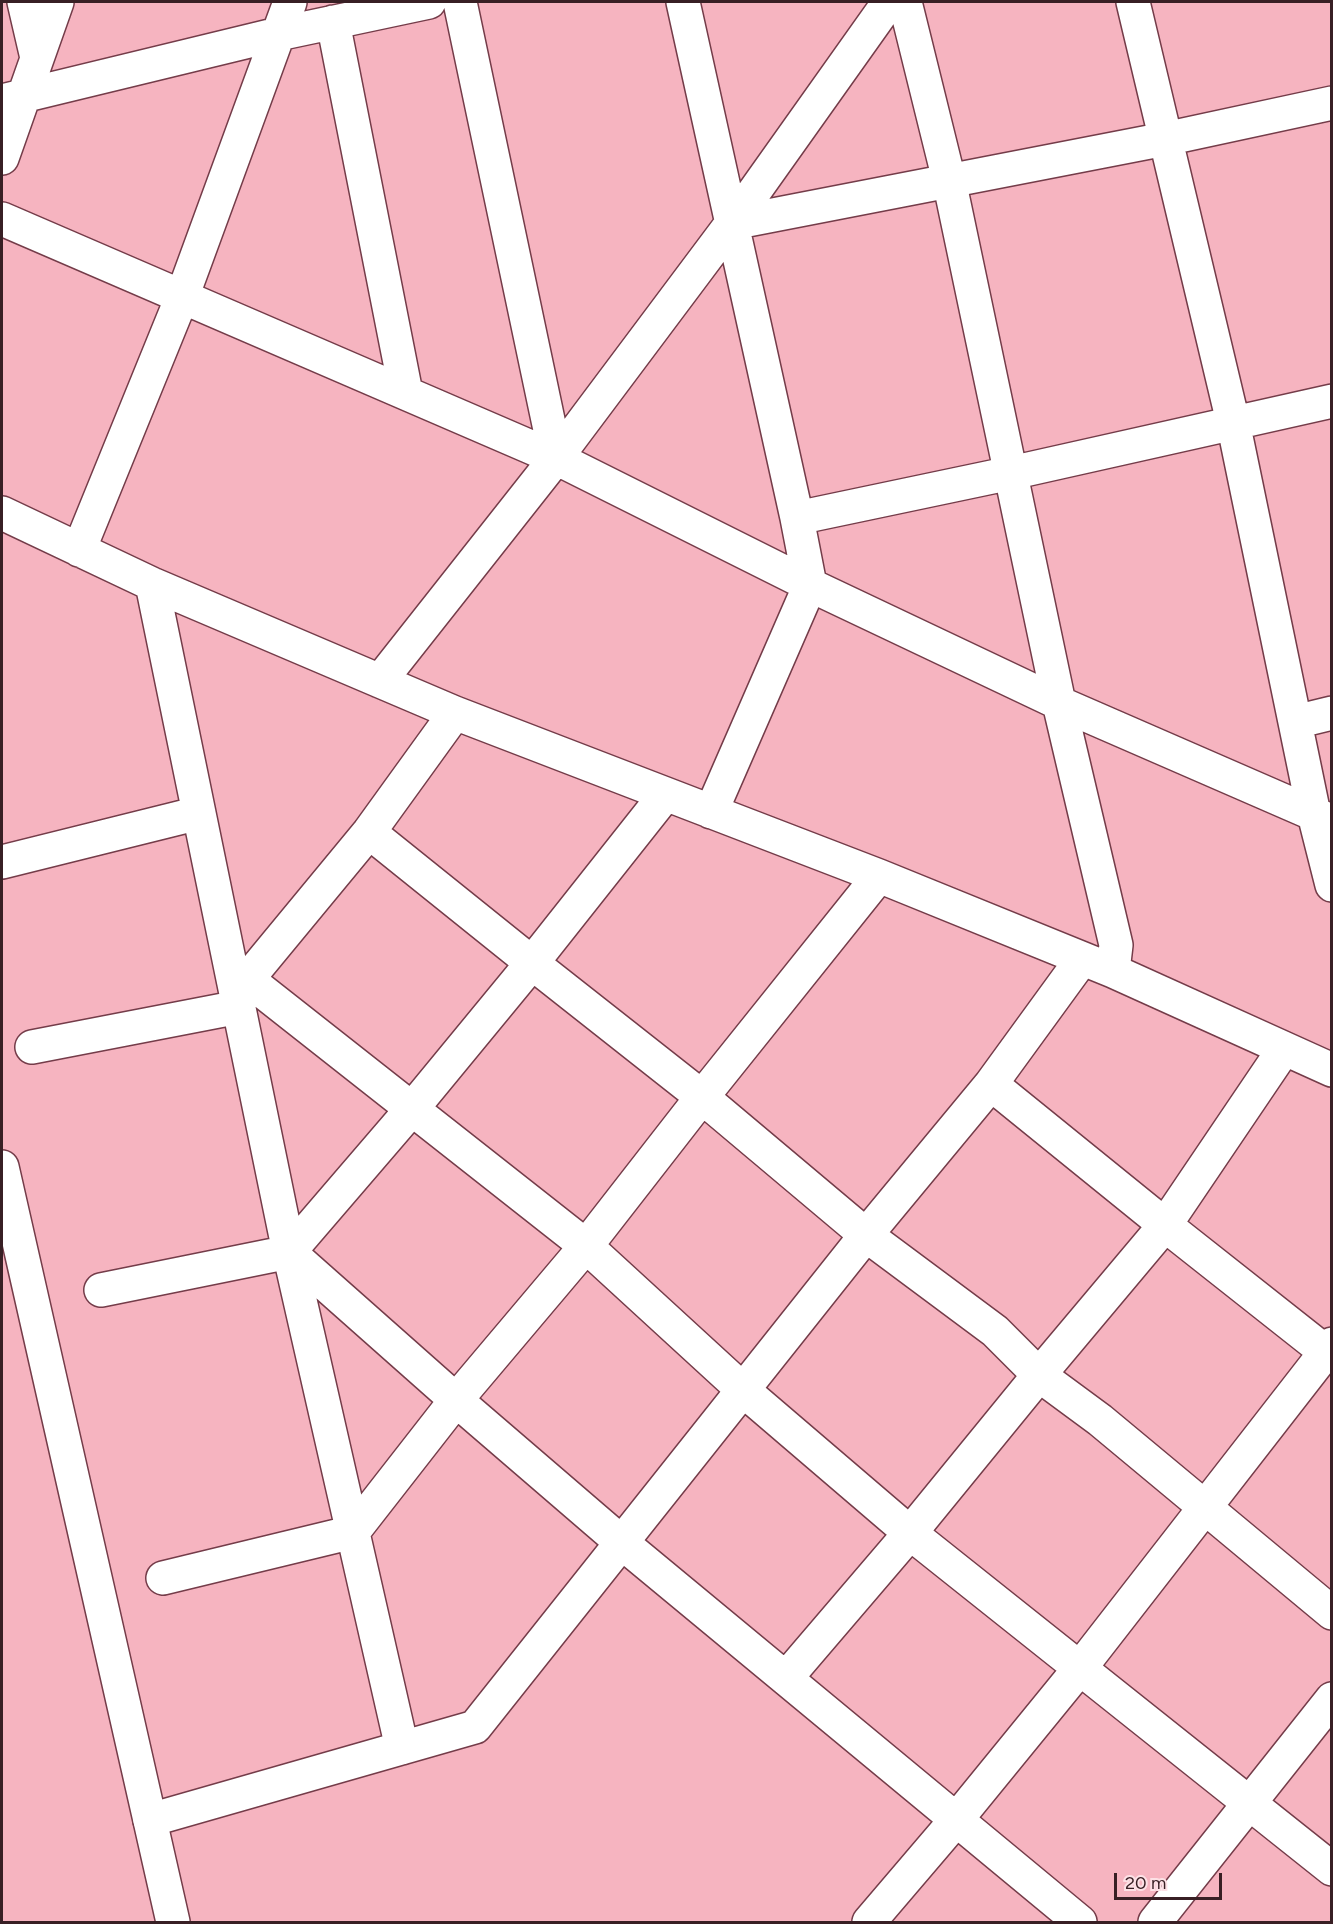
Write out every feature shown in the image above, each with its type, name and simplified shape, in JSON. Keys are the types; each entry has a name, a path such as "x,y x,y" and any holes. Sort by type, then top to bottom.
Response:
{"street":[{"path":"24,2 37,58"},
{"path":"2,158 12,98 37,58 57,2"},
{"path":"79,550 181,296 290,2"},
{"path":"12,98 278,34 429,2"},
{"path":"460,2 556,458"},
{"path":"682,2 810,585 711,812"},
{"path":"380,681 556,458 732,223 889,2"},
{"path":"905,2 949,180 1059,703 1116,945 1113,971"},
{"path":"1133,2 1233,422 1294,722 1323,818 1332,885"},
{"path":"333,22 406,393"},
{"path":"732,223 1165,139 1332,103"},
{"path":"2,219 556,458 810,585 1059,703 1323,818"},
{"path":"797,518 1332,401"},
{"path":"2,513 152,584 455,713 879,876 1113,971 1332,1070"},
{"path":"152,584 199,813 241,993 289,1252 402,1748"},
{"path":"32,1047 241,993 369,832 455,713"},
{"path":"1294,722 1332,713"},
{"path":"101,1290 289,1252 411,1110 532,963 665,795"},
{"path":"2,862 199,813"},
{"path":"369,832 702,1097 866,1235 995,1331 1039,1375 1100,1420 1332,1613"},
{"path":"163,1578 353,1532 456,1400 586,1246 879,876"},
{"path":"150,1820 475,1727 866,1235 991,1084 1083,959"},
{"path":"241,993 411,1110 586,1246 742,1390 910,1533 1332,1869"},
{"path":"786,1678 910,1533 1165,1225 1284,1049"},
{"path":"869,1923 1080,1668 1329,1351 1165,1225 991,1084"},
{"path":"2,1167 174,1923"},
{"path":"289,1252 621,1542 1080,1923"},
{"path":"1155,1923 1332,1699"}]}
